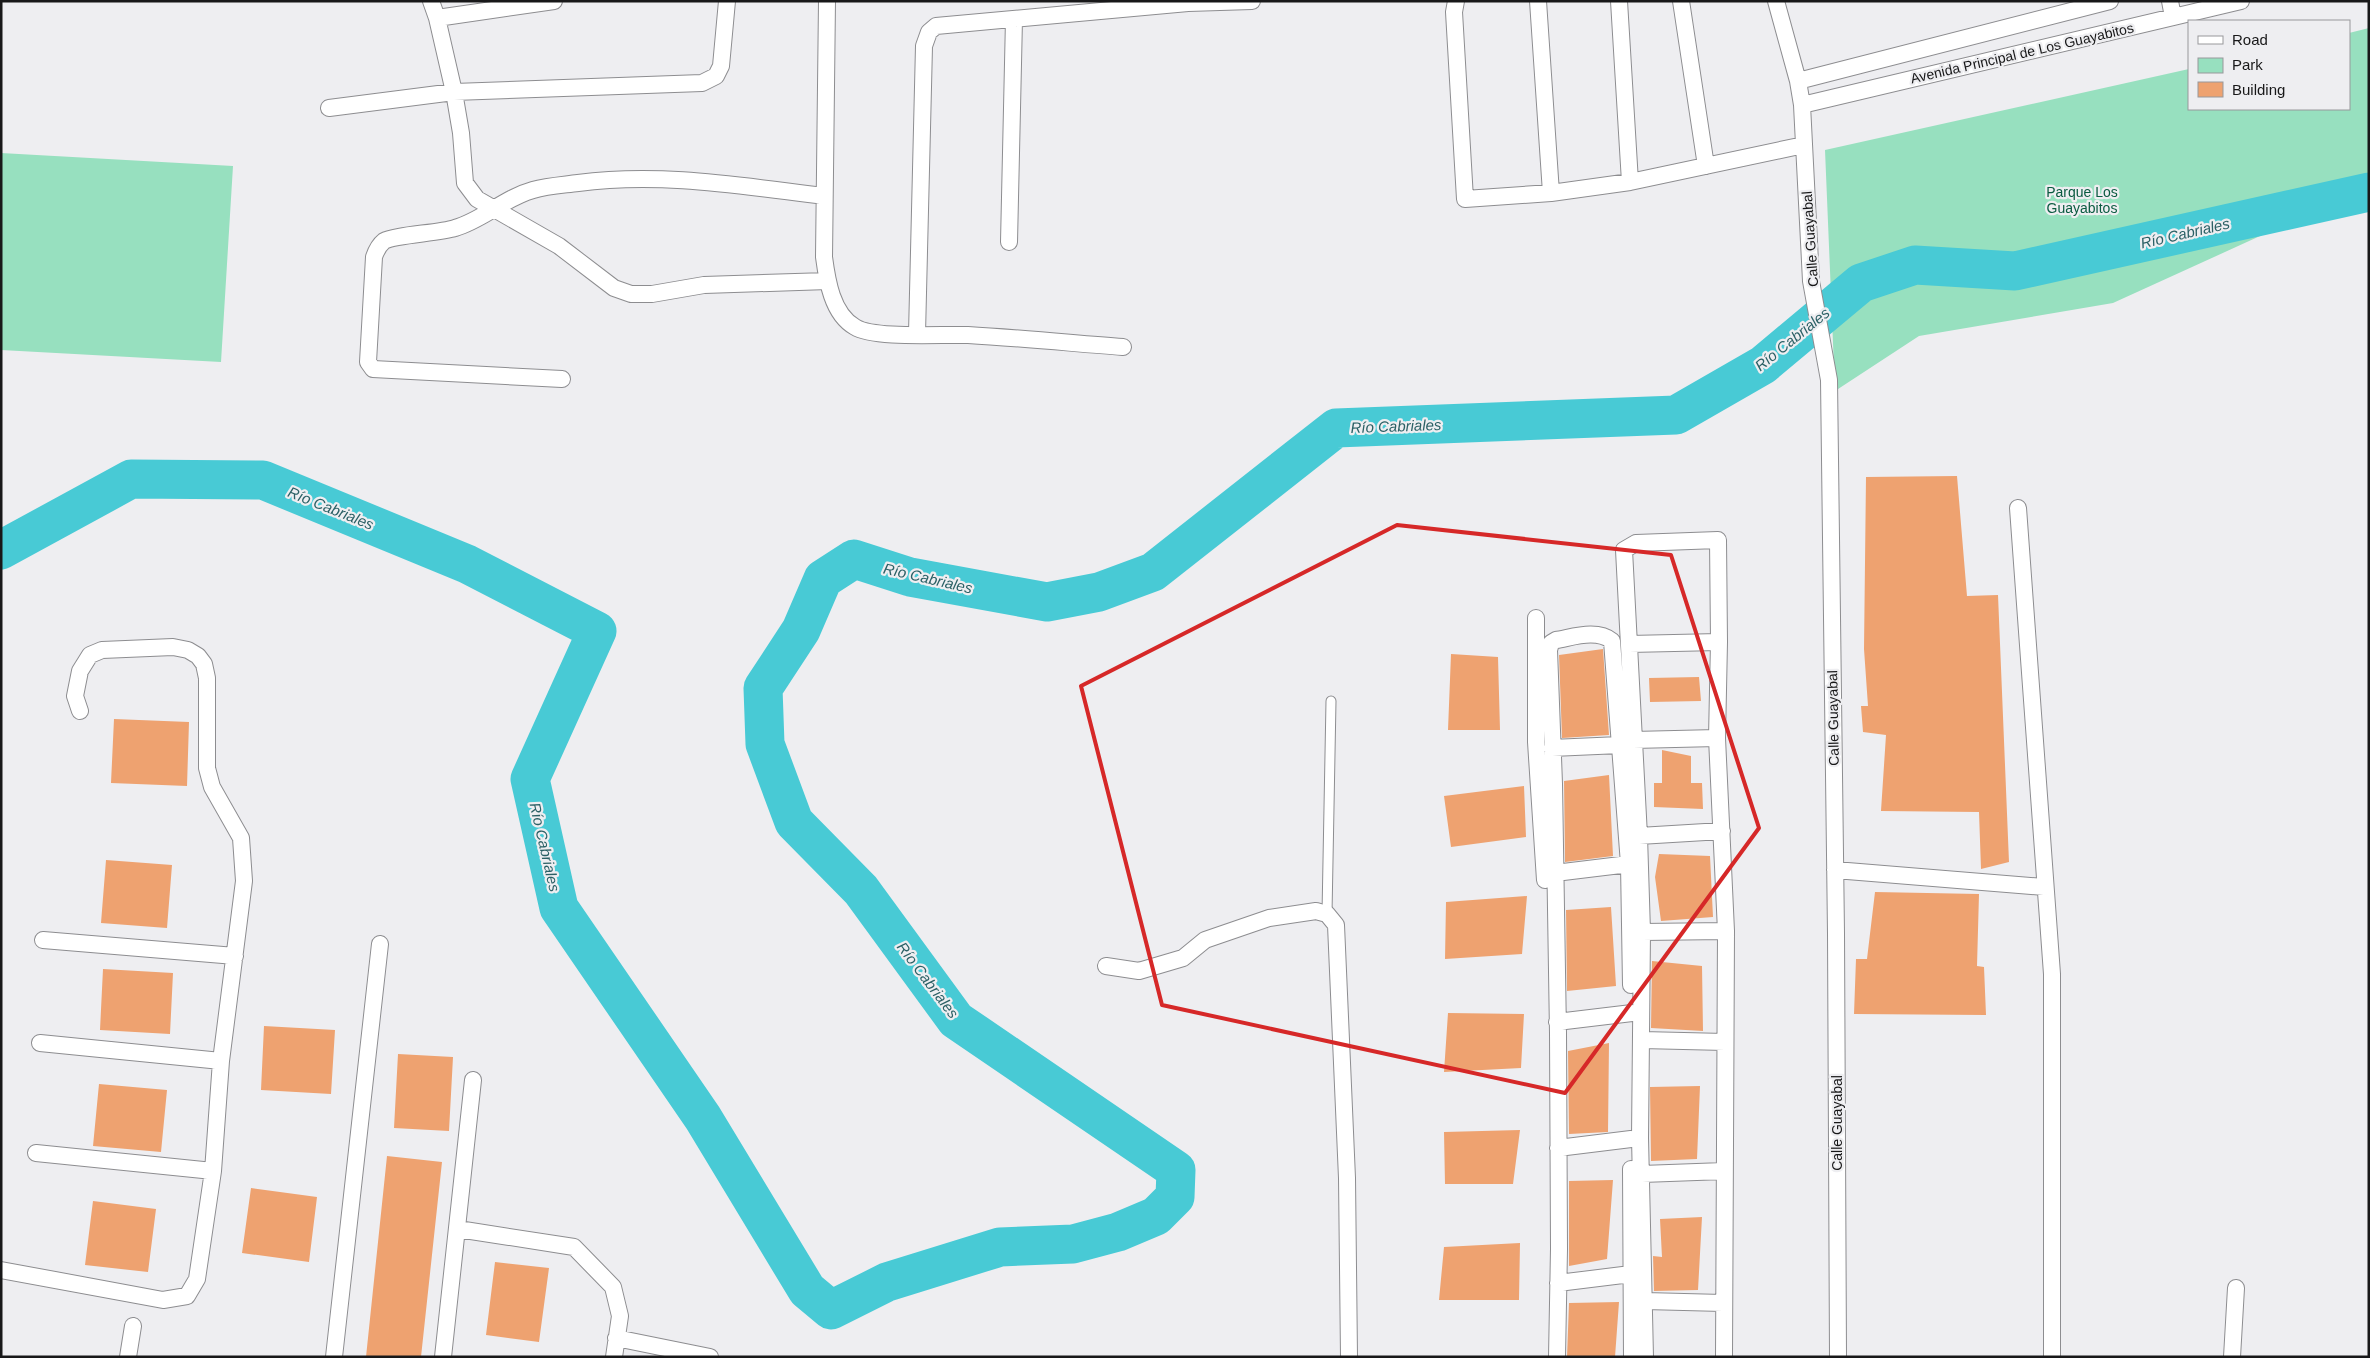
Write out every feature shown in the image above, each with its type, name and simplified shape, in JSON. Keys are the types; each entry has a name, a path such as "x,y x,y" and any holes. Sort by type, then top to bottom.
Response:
{"street":[{"path":"431,1 438,18 454,92 465,183 472,195 559,246 614,288 631,294 652,294 704,285 828,281"},
{"path":"438,18 554,1"},
{"path":"329,108 454,92 702,83 716,76 721,66 727,1"},
{"path":"827,1 824,256 828,281 841,314 853,326 868,333 967,335 1123,347"},
{"path":"917,334 925,39 936,26 1188,3 1252,1"},
{"path":"1456,1 1454,12 1465,199 1551,193 1630,182 1804,145"},
{"path":"1538,1 1551,193"},
{"path":"1619,1 1630,182"},
{"path":"1681,1 1706,166"},
{"name":"Calle Guayabal","path":"1776,1 1798,81 1802,105 1812,281 1828,380 1835,870 1838,1357"},
{"name":"Avenida Principal de Los Guayabitos","path":"1798,81 2110,1"},
{"name":"Avenida Principal de Los Guayabitos","path":"1802,105 2171,9 2242,1"},
{"path":"1009,242 1014,19"},
{"path":"562,379 377,370 368,364 374,257 379,246 387,240 453,229 469,223 518,195 541,188 626,178 684,179 824,196"},
{"path":"2018,508 2044,887 2052,974 2052,1357"},
{"path":"1632,1357 1632,1013 1626,743 1629,644 1624,550 1636,543 1718,540 1719,642 1717,738 1726,931 1724,1357"},
{"path":"1536,618 1536,742 1551,982 1548,1357"},
{"path":"1557,1357 1558,1022 1556,873 1549,650 1551,643 1556,640 1595,634 1604,635 1612,640 1639,836 1642,932 1640,1138 1645,1357"},
{"path":"1629,644 1719,642"},
{"path":"1,1270 164,1300 187,1296 198,1279 214,1171 221,1062 244,881 240,838 212,787 208,768 207,678 204,664 198,656 188,650 173,647 102,650 90,656 80,670 75,696 80,711"},
{"path":"1552,748 1717,738"},
{"path":"1639,836 1722,831"},
{"path":"1556,873 1628,864"},
{"path":"1835,870 2044,887"},
{"path":"1106,966 1138,971 1184,958 1205,940 1269,918 1316,911 1327,914 1336,925 1347,1178 1349,1357"},
{"path":"1642,932 1726,931"},
{"path":"43,940 235,956"},
{"path":"334,1357 380,944"},
{"path":"1558,1022 1632,1013"},
{"path":"1642,1040 1725,1042"},
{"path":"40,1043 221,1062"},
{"path":"443,1357 473,1080"},
{"path":"1558,1148 1631,1139"},
{"path":"36,1153 214,1171"},
{"path":"1642,1174 1724,1171"},
{"path":"458,1228 574,1247 613,1287 620,1316 614,1357"},
{"path":"1558,1283 1632,1274"},
{"path":"2232,1357 2236,1288"},
{"path":"1645,1301 1723,1302"},
{"path":"128,1357 132,1326"},
{"path":"616,1338 710,1357"}],"lane":[{"path":"1327,914 1331,701"}],"highlighted area":[{"path":"1397,525 1671,555 1759,828 1565,1093 1162,1005 1081,686"}],"green space":[{"name":"Parque Los Guayabitos","path":"2369,28 2369,193 2348,196 2113,303 1919,336 1835,391 1825,150 2188,69 2188,110 2350,110 2350,33"},
{"path":"1,153 233,166 221,362 1,350"}],"building":[{"path":"1957,476 1967,596 1998,595 2009,862 1981,869 1979,812 1881,811 1886,735 1863,732 1861,706 1868,706 1864,649 1866,477"},
{"path":"1603,649 1609,735 1562,738 1559,655"},
{"path":"1451,654 1498,657 1500,730 1448,730"},
{"path":"1699,677 1701,701 1650,702 1649,678"},
{"path":"114,719 189,722 187,786 111,783"},
{"path":"1662,750 1691,756 1691,783 1702,783 1703,809 1654,807 1654,783 1662,783"},
{"path":"1609,775 1613,856 1565,862 1564,781"},
{"path":"1524,786 1526,837 1451,847 1444,796"},
{"path":"1659,854 1710,856 1713,917 1661,921 1655,877"},
{"path":"106,860 172,865 167,928 101,923"},
{"path":"1875,892 1979,894 1977,966 1984,967 1986,1015 1854,1014 1856,959 1867,959"},
{"path":"1527,896 1522,954 1445,959 1446,902"},
{"path":"1611,907 1616,986 1567,991 1566,910"},
{"path":"1652,961 1702,966 1703,1031 1651,1028"},
{"path":"103,969 173,973 170,1034 100,1030"},
{"path":"1448,1013 1524,1014 1521,1068 1444,1072"},
{"path":"264,1026 335,1030 331,1094 261,1090"},
{"path":"1609,1043 1608,1132 1569,1134 1568,1051"},
{"path":"398,1054 453,1057 449,1131 394,1128"},
{"path":"99,1084 167,1090 161,1152 93,1146"},
{"path":"1700,1086 1697,1159 1651,1161 1650,1087"},
{"path":"1520,1130 1513,1184 1445,1184 1444,1132"},
{"path":"387,1156 442,1162 421,1357 366,1357"},
{"path":"1613,1180 1607,1259 1569,1266 1569,1181"},
{"path":"251,1188 317,1197 309,1262 242,1253"},
{"path":"93,1201 156,1209 148,1272 85,1265"},
{"path":"1702,1217 1698,1290 1654,1291 1653,1256 1662,1257 1660,1219"},
{"path":"1520,1243 1519,1300 1439,1300 1444,1247"},
{"path":"495,1262 549,1268 539,1342 486,1335"},
{"path":"1619,1302 1615,1357 1567,1357 1569,1303"}],"waterway":[{"name":"Río Cabriales","path":"1,550 131,479 263,480 467,564 597,631 530,779 559,908 703,1118 807,1290 831,1310 887,1282 1000,1247 1073,1244 1118,1232 1156,1216 1175,1197 1176,1170 956,1020 861,890 794,822 765,744 763,688 801,630 823,579 854,559 910,577 1047,602 1099,592 1153,572 1336,428 1676,415 1763,365 1861,283 1915,265 2015,271 2369,192"}]}
